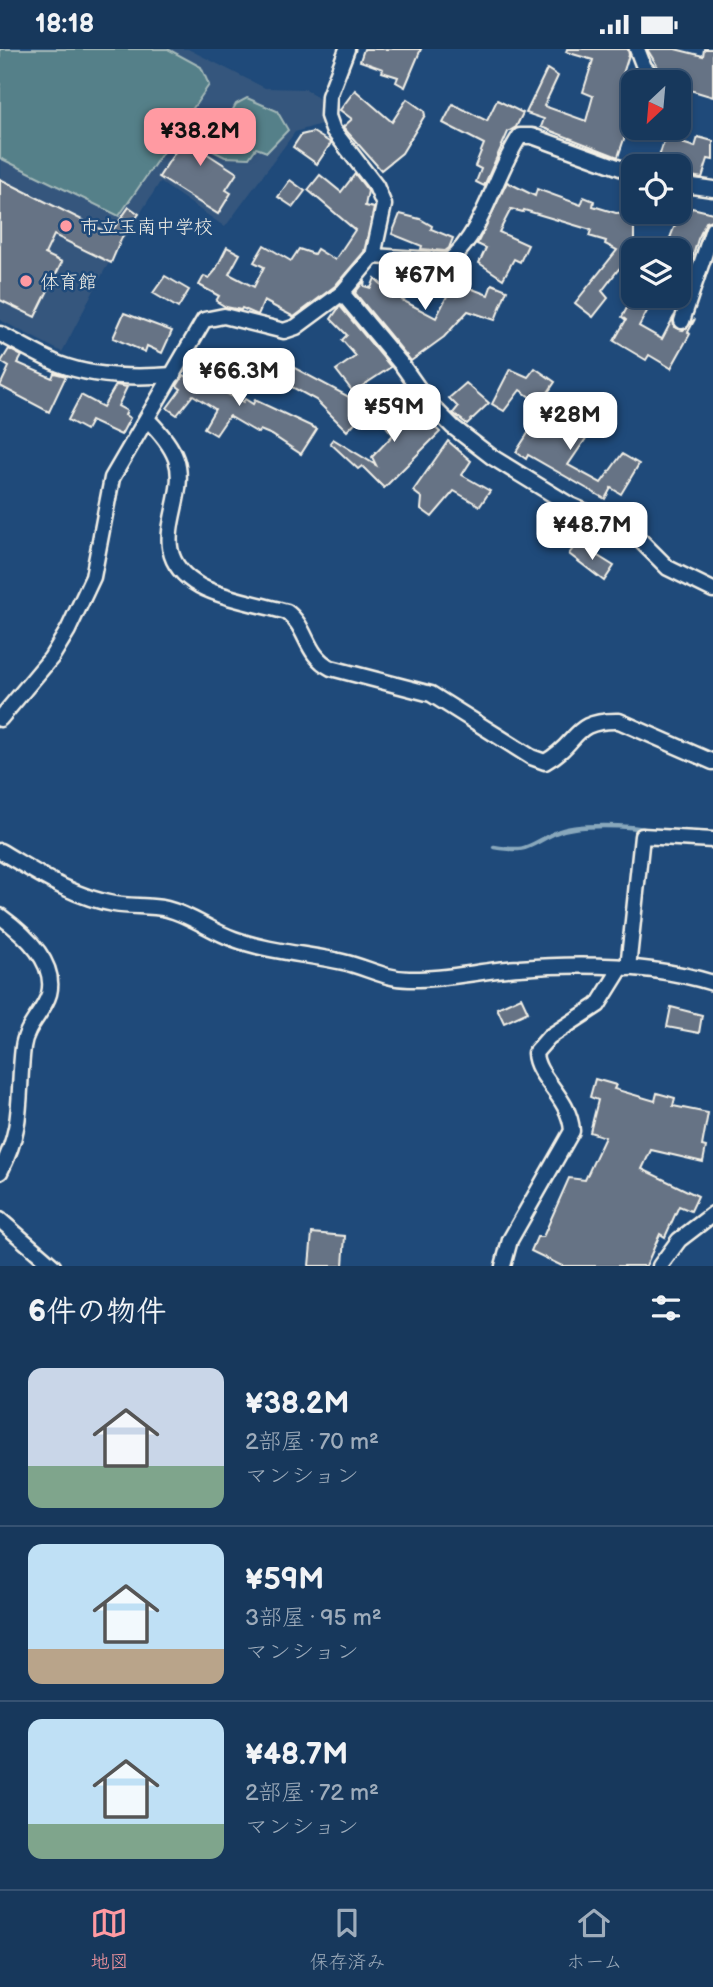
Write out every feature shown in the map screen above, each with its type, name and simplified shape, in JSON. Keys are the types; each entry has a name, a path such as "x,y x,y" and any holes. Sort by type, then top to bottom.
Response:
{"street":[{"path":"0,719 51,658 68,630 93,576 112,478 204,320 224,316 285,331 296,327 342,293 373,256 384,205 376,186 333,130 328,116 329,96 347,49"},
{"path":"637,49 647,70"},
{"path":"373,256 449,261 460,251 471,233 520,136 532,135 621,168"},
{"path":"691,186 713,189"},
{"path":"682,321 713,229"},
{"path":"342,293 402,365 428,402 453,427 492,457 570,505 616,525 640,541 668,568 713,590"},
{"path":"0,334 59,364 88,372 148,377 173,375"},
{"path":"148,419 176,458 179,474 169,547 184,573 201,587 287,612 298,620 310,651 318,661 331,668 431,694 531,757 545,762 556,756 587,724 603,721 619,721 713,762"},
{"path":"503,1266 510,1240 572,1131 571,1115 550,1081 535,1064 535,1053 549,1037 598,1005 624,968 642,836 713,840"},
{"path":"0,851 66,889 113,904 167,909 232,939 260,947 327,958 383,976 407,979 459,978 517,968 624,968 676,971 713,982"},
{"path":"0,916 36,946 45,965 49,992 23,1043 18,1132 0,1171"},
{"path":"660,1266 679,1240 713,1214"},
{"path":"0,1220 53,1266"}],"shaded area":[{"name":"市立玉南中学校","path":"0,49 188,49 265,88 306,89 322,101 324,123 295,132 225,227 160,182 104,271 62,352 0,320"}],"green space":[{"path":"0,49 168,49 201,67 209,85 119,216 0,158"},
{"path":"247,98 277,111 288,130 267,152 256,148 249,158 225,157 211,150 236,104"}],"building":[{"path":"364,49 421,49 405,87 396,82 398,77 360,61"},
{"path":"567,49 628,49 624,70 621,70 621,140 624,140 618,157 541,127 544,119 526,113 547,69 558,76 544,106 586,121 593,96 583,92 593,60 566,52"},
{"path":"647,49 675,49 703,56 704,49 713,49 713,97 691,90 691,70 660,70"},
{"path":"355,90 392,122 407,99 424,111 425,115 402,153 381,170 343,127 352,119 340,110"},
{"path":"497,100 523,113 516,127 508,132 484,186 476,182 481,169 475,166 484,144 443,123 453,104 487,121"},
{"path":"199,115 219,128 206,153 237,173 226,190 231,193 218,214 159,177"},
{"path":"313,132 331,143 317,164 293,147 301,135"},
{"path":"698,137 713,141 713,160 708,159 702,178 691,176 691,154 660,154 664,140 695,147"},
{"path":"355,174 368,191 365,206 374,208 364,252 335,286 294,317 264,301 258,315 242,308 226,307 216,301 219,296 199,285 204,276 209,278 215,271 227,247 240,254 229,274 254,287 264,267 254,262 264,245 291,261 299,249 314,254 317,249 335,260 355,230 308,190 320,175 341,192"},
{"path":"0,179 110,234 129,207 139,214 122,237 111,263 54,235 45,254 62,262 35,317 0,300"},
{"path":"290,180 305,191 293,207 278,197"},
{"path":"507,182 535,196 537,189 581,205 584,197 594,201 593,206 621,213 621,224 634,224 634,238 621,238 621,267 602,291 608,298 593,317 575,303 617,250 605,244 606,241 589,236 591,230 524,210 511,209 499,232 528,245 520,262 514,259 503,279 479,263 486,248 477,244"},
{"path":"691,209 713,213 713,220 706,222 691,262 691,238 670,238 675,225 673,224 691,224"},
{"path":"400,214 420,219 432,226 431,229 453,238 449,248 445,251 421,249 422,246 392,234"},
{"path":"398,267 413,269 402,300 436,318 454,282 488,295 492,284 507,290 495,320 468,311 444,337 411,361 355,293 365,280 364,286 371,288 375,278 390,293"},
{"path":"415,268 439,270 433,284 412,278"},
{"path":"165,276 189,290 178,308 153,293"},
{"path":"340,306 391,367 353,392 336,370 356,356 342,340 347,335 331,319"},
{"path":"627,308 649,308 639,326 662,339 673,318 674,327 683,330 695,319 688,332 690,334 671,368 649,355 646,360 614,341 626,320 622,317"},
{"path":"124,313 172,331 162,353 147,346 145,352 113,338"},
{"path":"9,349 22,356 18,363 52,378 54,373 66,376 49,412 0,386 9,367 1,362"},
{"path":"258,349 289,370 291,366 353,399 366,411 347,431 316,400 272,376 270,380 247,364"},
{"path":"207,361 212,365 214,361 226,368 229,363 238,369 224,392 243,402 245,399 253,404 255,400 317,429 301,454 272,435 260,430 258,433 229,416 216,435 204,428 215,409 193,395 177,415 167,408 181,389 177,386 184,375 195,381"},
{"path":"535,368 555,382 540,404 520,390 504,411 492,404 510,369 528,377"},
{"path":"466,383 489,403 467,424 453,413 458,407 449,398"},
{"path":"116,385 127,387 118,406 127,411 125,415 130,418 121,435 91,421 86,430 68,420 81,395 103,407"},
{"path":"395,398 427,426 430,423 440,432 384,488 362,466 358,469 330,443 333,439 376,465 372,457 393,435 378,416"},
{"path":"542,404 570,422 574,417 584,424 581,430 589,434 568,465 601,483 622,454 639,464 621,494 611,488 605,499 528,455 526,459 516,452 539,416 535,414"},
{"path":"448,441 471,461 462,475 490,491 480,506 454,491 432,517 421,509 422,498 413,491"},
{"path":"577,543 614,566 604,581 569,554"},
{"path":"521,997 528,1012 504,1023 497,1008"},
{"path":"671,1007 702,1015 699,1033 667,1027"},
{"path":"595,1079 616,1085 614,1089 655,1101 657,1093 675,1098 673,1106 708,1113 702,1146 706,1147 703,1162 651,1150 642,1169 698,1196 691,1211 679,1206 665,1237 660,1234 646,1266 562,1266 531,1251 537,1237 543,1237 569,1178 585,1180 605,1137 590,1132 598,1100 590,1097"},
{"path":"312,1233 345,1236 343,1266 309,1266"}],"waterway":[{"path":"494,847 521,849 555,833 589,826 618,826 653,831"}],"place":[{"name":"市立玉南中学校","path":"66,226"},
{"name":"体育館","path":"26,281"}]}
